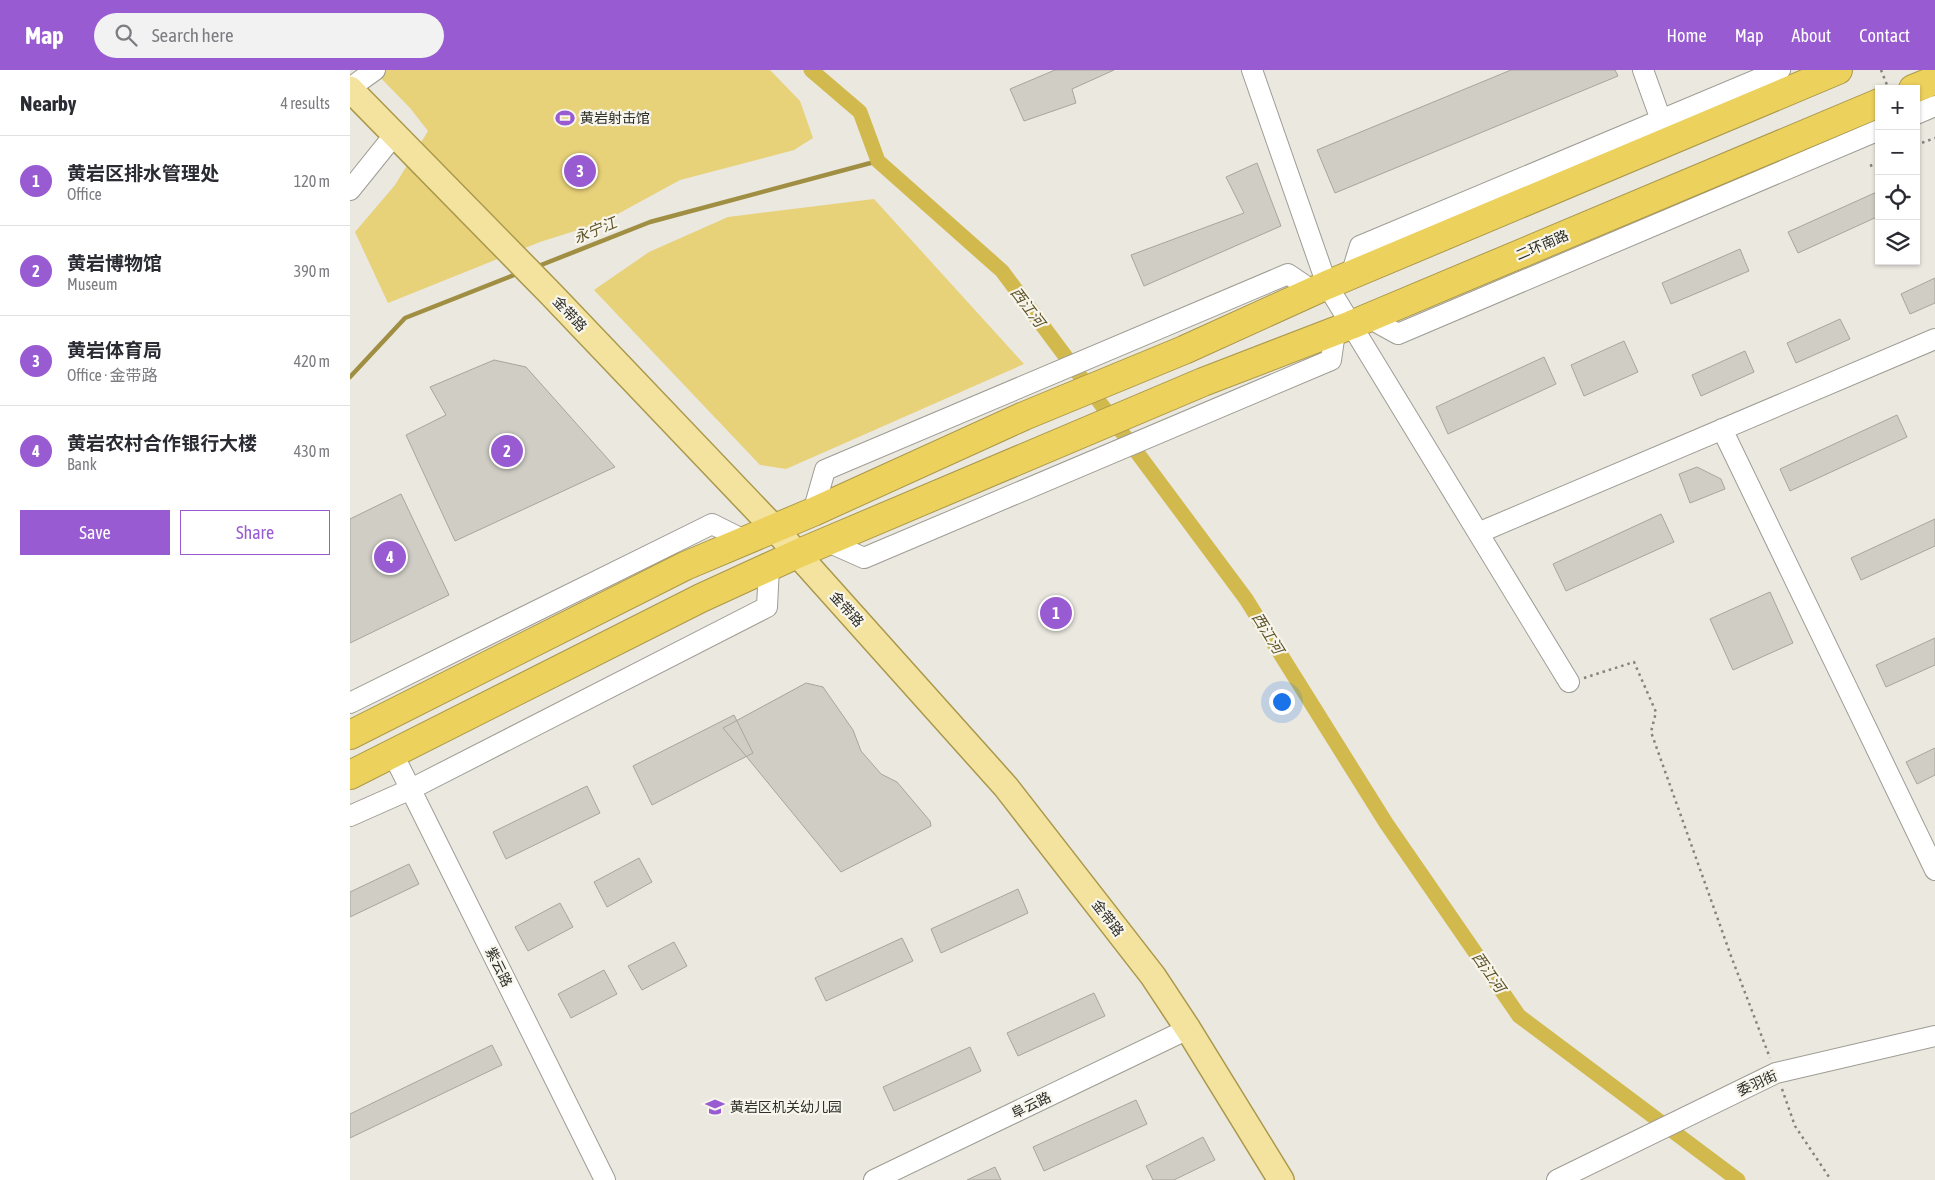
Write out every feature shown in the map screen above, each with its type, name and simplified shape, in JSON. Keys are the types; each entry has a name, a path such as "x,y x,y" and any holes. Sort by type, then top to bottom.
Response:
{"highway":[{"path":"350,735 686,566 813,512 1024,416 1184,350 1330,284 1838,70"},
{"path":"1920,86 1935,80"},
{"name":"二环南路","path":"350,775 701,598 797,554 1203,382 1351,325 1875,105"}],"main road":[{"name":"金带路","path":"350,89 493,237 551,294 774,529 1006,787 1153,976 1281,1180"}],"street":[{"path":"350,89 375,70"},
{"path":"1252,70 1330,284 1351,325 1568,682"},
{"path":"1642,70 1661,120"},
{"path":"1330,284 1360,246 1780,70"},
{"path":"1920,112 1935,106"},
{"path":"1351,325 1398,334 1875,132"},
{"path":"350,190 395,134"},
{"path":"813,512 825,470 1288,274 1330,284"},
{"path":"828,542 864,558 1331,360 1351,325"},
{"path":"1478,533 1935,339"},
{"path":"1722,429 1935,870"},
{"path":"350,703 712,524 746,541"},
{"path":"350,816 411,789 767,607 769,567"},
{"name":"紫云路","path":"392,754 605,1180"},
{"name":"阜云路","path":"874,1180 1188,1029"},
{"name":"委羽街","path":"1557,1180 1776,1074 1935,1036"}],"path":[{"path":"1881,70 1887,85"},
{"path":"1920,143 1935,138"},
{"path":"1870,166 1875,164"},
{"path":"1568,682 1634,662 1656,712 1651,732 1731,956 1795,1126 1831,1180"}],"shaded area":[{"path":"373,70 770,70 800,101 813,138 794,150 680,180 603,222 540,242 388,303 355,232 395,185 428,131 410,108"},
{"path":"874,199 1024,364 786,469 760,465 594,290 649,252 728,217"}],"building":[{"path":"1055,70 1114,70 1072,89 1076,103 1024,121 1010,89"},
{"path":"1511,70 1615,70 1618,76 1335,193 1317,150"},
{"path":"1257,163 1281,226 1144,286 1131,255 1244,213 1226,177"},
{"path":"1875,193 1875,218 1798,253 1788,232"},
{"path":"1740,249 1749,271 1671,304 1662,283"},
{"path":"1935,278 1935,303 1910,314 1901,294"},
{"path":"1840,319 1850,339 1796,363 1787,343"},
{"path":"1624,341 1638,372 1584,396 1571,365"},
{"path":"1745,351 1754,372 1701,396 1692,375"},
{"path":"1544,357 1556,384 1448,434 1436,407"},
{"path":"494,360 526,367 615,467 455,541 406,435 446,415 430,387"},
{"path":"1897,415 1907,437 1790,491 1780,469"},
{"path":"1697,467 1721,479 1725,489 1690,503 1679,474"},
{"path":"401,494 449,595 350,643 350,519"},
{"path":"1661,514 1674,542 1566,591 1553,564"},
{"path":"1935,519 1935,546 1861,580 1851,558"},
{"path":"1770,592 1793,643 1733,670 1710,619"},
{"path":"1935,638 1935,665 1886,687 1876,665"},
{"path":"806,683 823,687 853,730 861,751 881,774 897,782 930,821 931,826 841,872 723,728"},
{"path":"734,715 753,753 652,805 633,766"},
{"path":"1935,748 1935,775 1917,784 1906,762"},
{"path":"587,786 600,813 506,859 493,832"},
{"path":"639,858 652,882 607,907 594,882"},
{"path":"409,864 419,884 350,917 350,892"},
{"path":"1018,889 1028,913 941,953 931,929"},
{"path":"560,903 573,927 528,951 515,927"},
{"path":"902,938 913,961 826,1001 815,978"},
{"path":"674,942 687,966 642,990 628,966"},
{"path":"604,970 617,994 571,1018 558,994"},
{"path":"1094,993 1105,1016 1018,1056 1007,1033"},
{"path":"492,1045 502,1065 350,1138 350,1114"},
{"path":"970,1047 981,1071 894,1111 883,1087"},
{"path":"1136,1100 1147,1124 1044,1171 1033,1147"},
{"path":"1203,1137 1215,1160 1174,1180 1153,1180 1146,1166"},
{"path":"995,1167 1001,1180 967,1180"}],"waterway":[{"name":"西江河","path":"811,70 860,112 878,161 1002,271 1246,599 1386,823 1519,1016 1738,1180"},
{"name":"永宁江","path":"536,267 650,222 878,161"},
{"name":"永宁江","path":"350,377 405,318 519,273"}],"place":[{"name":"黄岩射击馆","path":"565,118"},
{"name":"黄岩体育局","path":"580,171"},
{"name":"黄岩博物馆","path":"507,451"},
{"name":"黄岩农村合作银行大楼","path":"390,557"},
{"name":"黄岩区排水管理处","path":"1056,613"},
{"name":"黄岩区机关幼儿园","path":"715,1107"}]}
